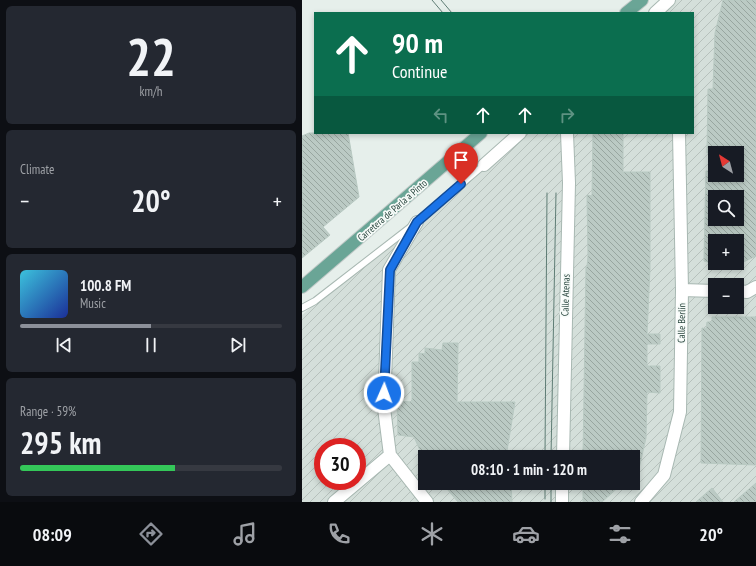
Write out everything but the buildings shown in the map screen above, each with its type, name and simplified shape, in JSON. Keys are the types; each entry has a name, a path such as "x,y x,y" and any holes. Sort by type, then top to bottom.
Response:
{"main road":[{"path":"627,12 642,0"},
{"name":"Carretera de Parla a Pinto","path":"302,287 480,134"}],"street":[{"path":"656,12 669,0"},
{"path":"484,165 519,134"},
{"name":"Calle Atenas","path":"562,450 569,183 567,134"},
{"name":"Calle Berlín","path":"641,502 664,475 680,412 682,290 679,134"},
{"path":"417,222 390,270 384,408 390,455 427,502"},
{"path":"744,292 747,292 756,287"},
{"path":"682,290 708,291"},
{"path":"334,502 390,455"},
{"path":"562,490 562,502"}],"lane":[{"path":"302,308 314,301 417,222 484,165"}],"shaded area":[{"path":"674,0 756,0 756,502 302,502 302,315 516,134 694,134 694,12 660,12"}],"tram line":[{"path":"432,0 442,12"},
{"path":"441,0 451,12"},
{"path":"545,450 547,193"},
{"path":"551,450 556,193"},
{"path":"545,490 545,499"},
{"path":"551,490 551,502"}],"route":[{"path":"384,393 390,270 417,222 461,184"}]}
